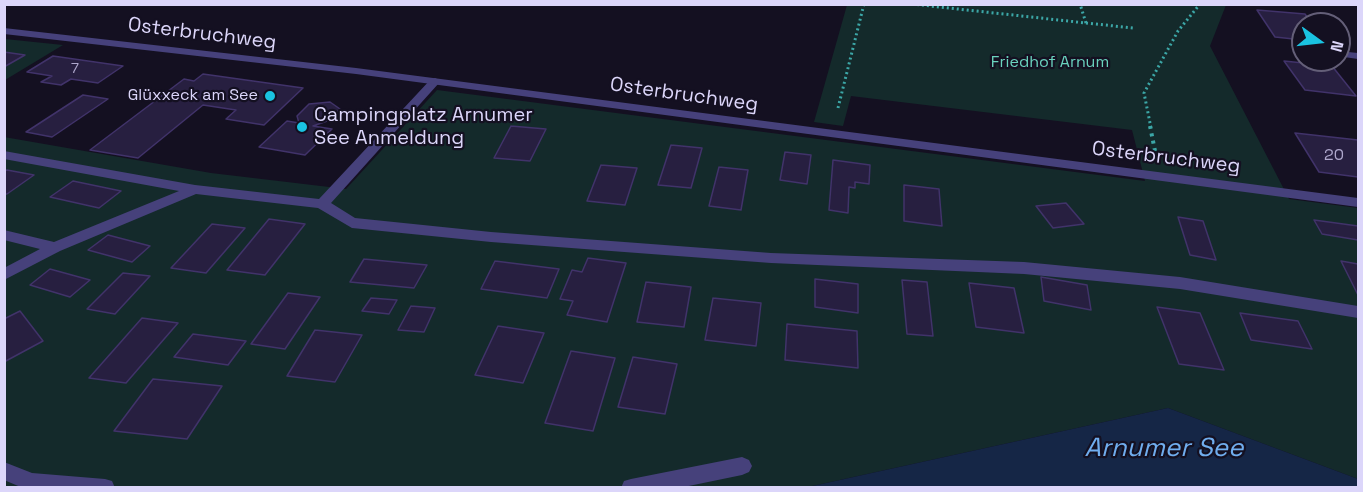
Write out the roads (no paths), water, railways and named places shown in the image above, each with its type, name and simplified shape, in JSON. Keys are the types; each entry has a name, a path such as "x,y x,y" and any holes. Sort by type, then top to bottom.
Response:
{"street":[{"name":"Osterbruchweg","path":"4,31 435,81 1359,203"},
{"path":"322,204 435,81"},
{"path":"4,155 195,189 322,204 352,223 491,237 771,258 1024,268 1180,283 1359,312"},
{"path":"4,275 55,248 195,189"},
{"path":"4,235 55,248"},
{"path":"631,488 742,466"},
{"path":"4,471 32,482 105,488"}],"water":[{"name":"Arnumer See","path":"1168,408 1358,479 1358,487 808,487"}],"place":[{"name":"Glüxxeck am See","path":"270,96"},
{"name":"Campingplatz Arnumer See Anmeldung","path":"302,127"}],"park label":[{"name":"Friedhof Arnum","path":"1050,63"}]}
